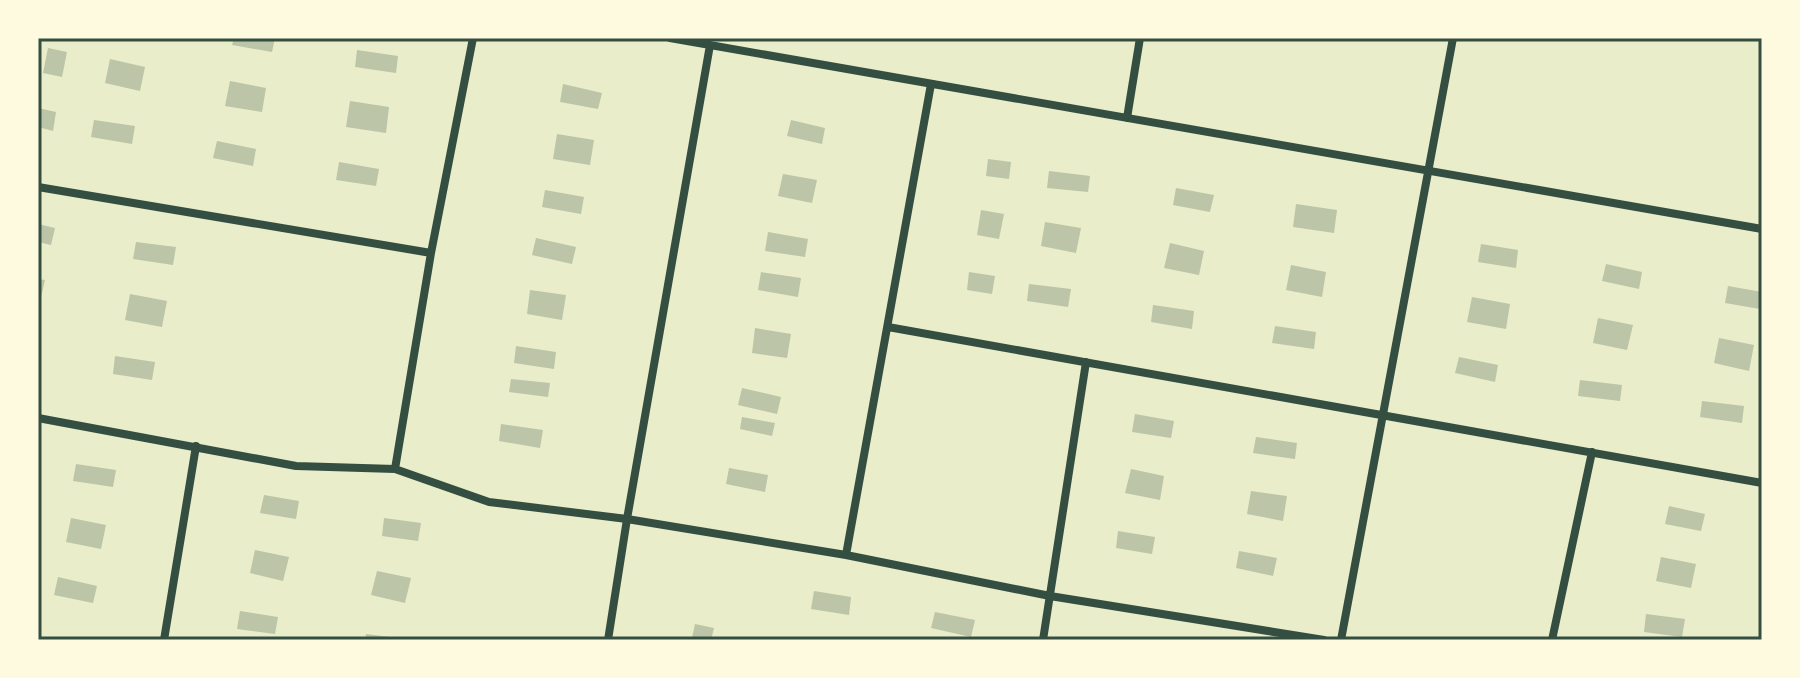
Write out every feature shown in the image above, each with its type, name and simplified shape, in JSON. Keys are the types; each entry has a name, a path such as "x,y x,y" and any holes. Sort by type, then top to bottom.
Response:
{"street":[{"path":"395,469 431,253 473,38"},
{"path":"670,38 1762,229"},
{"path":"1127,118 1140,38"},
{"path":"1341,640 1453,38"},
{"path":"608,640 710,45"},
{"path":"846,555 931,84"},
{"path":"38,187 431,253"},
{"path":"888,327 1762,483"},
{"path":"1043,640 1086,362"},
{"path":"38,418 296,466 395,469 489,502 627,519 846,555 1050,596 1324,640"},
{"path":"164,640 196,446"},
{"path":"1552,640 1592,452"}],"building":[{"path":"234,38 275,38 272,52 232,45"},
{"path":"48,48 67,52 62,77 43,73"},
{"path":"357,50 398,56 396,73 355,67"},
{"path":"110,59 145,67 140,91 105,83"},
{"path":"230,81 266,88 262,112 225,106"},
{"path":"563,84 602,93 598,109 560,102"},
{"path":"350,101 389,107 386,133 346,127"},
{"path":"38,108 56,112 53,131 38,127"},
{"path":"94,120 135,126 132,144 91,137"},
{"path":"791,120 825,128 822,144 787,136"},
{"path":"557,134 594,140 590,165 553,159"},
{"path":"217,141 256,149 253,166 213,158"},
{"path":"988,159 1011,162 1009,179 986,176"},
{"path":"339,162 379,169 376,186 336,180"},
{"path":"1049,171 1090,176 1088,192 1047,188"},
{"path":"783,174 817,180 812,203 778,196"},
{"path":"1176,188 1214,195 1210,212 1173,205"},
{"path":"545,190 584,197 581,214 542,207"},
{"path":"1296,204 1337,210 1334,233 1293,227"},
{"path":"981,210 1004,214 999,239 977,235"},
{"path":"1045,222 1081,228 1076,253 1041,246"},
{"path":"38,224 55,228 51,245 38,242"},
{"path":"768,232 808,239 805,257 765,251"},
{"path":"536,238 576,247 572,264 532,255"},
{"path":"136,242 176,247 173,265 133,259"},
{"path":"1170,243 1204,251 1199,275 1164,268"},
{"path":"1481,244 1518,250 1516,268 1478,262"},
{"path":"1606,264 1642,272 1639,289 1602,281"},
{"path":"1291,265 1326,272 1322,297 1286,290"},
{"path":"761,272 801,278 798,297 758,290"},
{"path":"969,272 995,276 992,294 967,290"},
{"path":"38,279 45,280 39,306 38,306"},
{"path":"1029,284 1071,289 1068,307 1027,301"},
{"path":"1728,286 1762,292 1760,309 1725,303"},
{"path":"530,290 566,295 562,320 527,314"},
{"path":"130,294 167,301 162,327 125,320"},
{"path":"1472,297 1510,304 1506,329 1467,322"},
{"path":"1153,305 1194,311 1192,329 1151,322"},
{"path":"1598,318 1633,325 1627,350 1593,343"},
{"path":"1275,326 1316,332 1314,349 1272,343"},
{"path":"755,328 791,334 787,358 752,353"},
{"path":"1719,338 1754,345 1749,371 1714,363"},
{"path":"516,346 556,352 554,369 514,363"},
{"path":"115,356 155,362 152,380 113,374"},
{"path":"1459,357 1498,365 1495,382 1455,373"},
{"path":"511,379 550,383 548,397 509,392"},
{"path":"1580,380 1622,385 1620,401 1578,396"},
{"path":"742,388 781,397 777,414 738,405"},
{"path":"1702,401 1744,406 1742,423 1700,417"},
{"path":"1135,414 1174,421 1171,438 1132,432"},
{"path":"742,417 775,423 772,436 740,429"},
{"path":"501,424 543,430 540,448 499,441"},
{"path":"1256,437 1297,443 1295,459 1253,453"},
{"path":"76,464 116,470 113,487 73,481"},
{"path":"729,468 768,475 765,492 726,484"},
{"path":"1131,469 1164,476 1160,500 1125,493"},
{"path":"1251,491 1287,496 1283,521 1247,514"},
{"path":"264,495 299,501 296,519 260,513"},
{"path":"1669,506 1705,514 1701,531 1665,524"},
{"path":"71,518 106,525 101,549 66,542"},
{"path":"384,518 421,523 418,541 382,536"},
{"path":"1118,531 1155,537 1152,554 1116,548"},
{"path":"255,550 289,557 283,581 250,573"},
{"path":"1239,551 1277,558 1273,576 1236,568"},
{"path":"1661,557 1696,564 1691,588 1656,581"},
{"path":"377,571 411,578 405,603 371,595"},
{"path":"58,577 97,586 93,603 54,595"},
{"path":"814,591 851,597 849,615 811,609"},
{"path":"240,611 278,617 275,634 237,629"},
{"path":"935,612 975,620 971,637 931,628"},
{"path":"1646,614 1685,619 1682,637 1644,632"},
{"path":"695,624 714,628 711,640 692,638"},
{"path":"366,634 398,638 398,640 365,640"}]}
